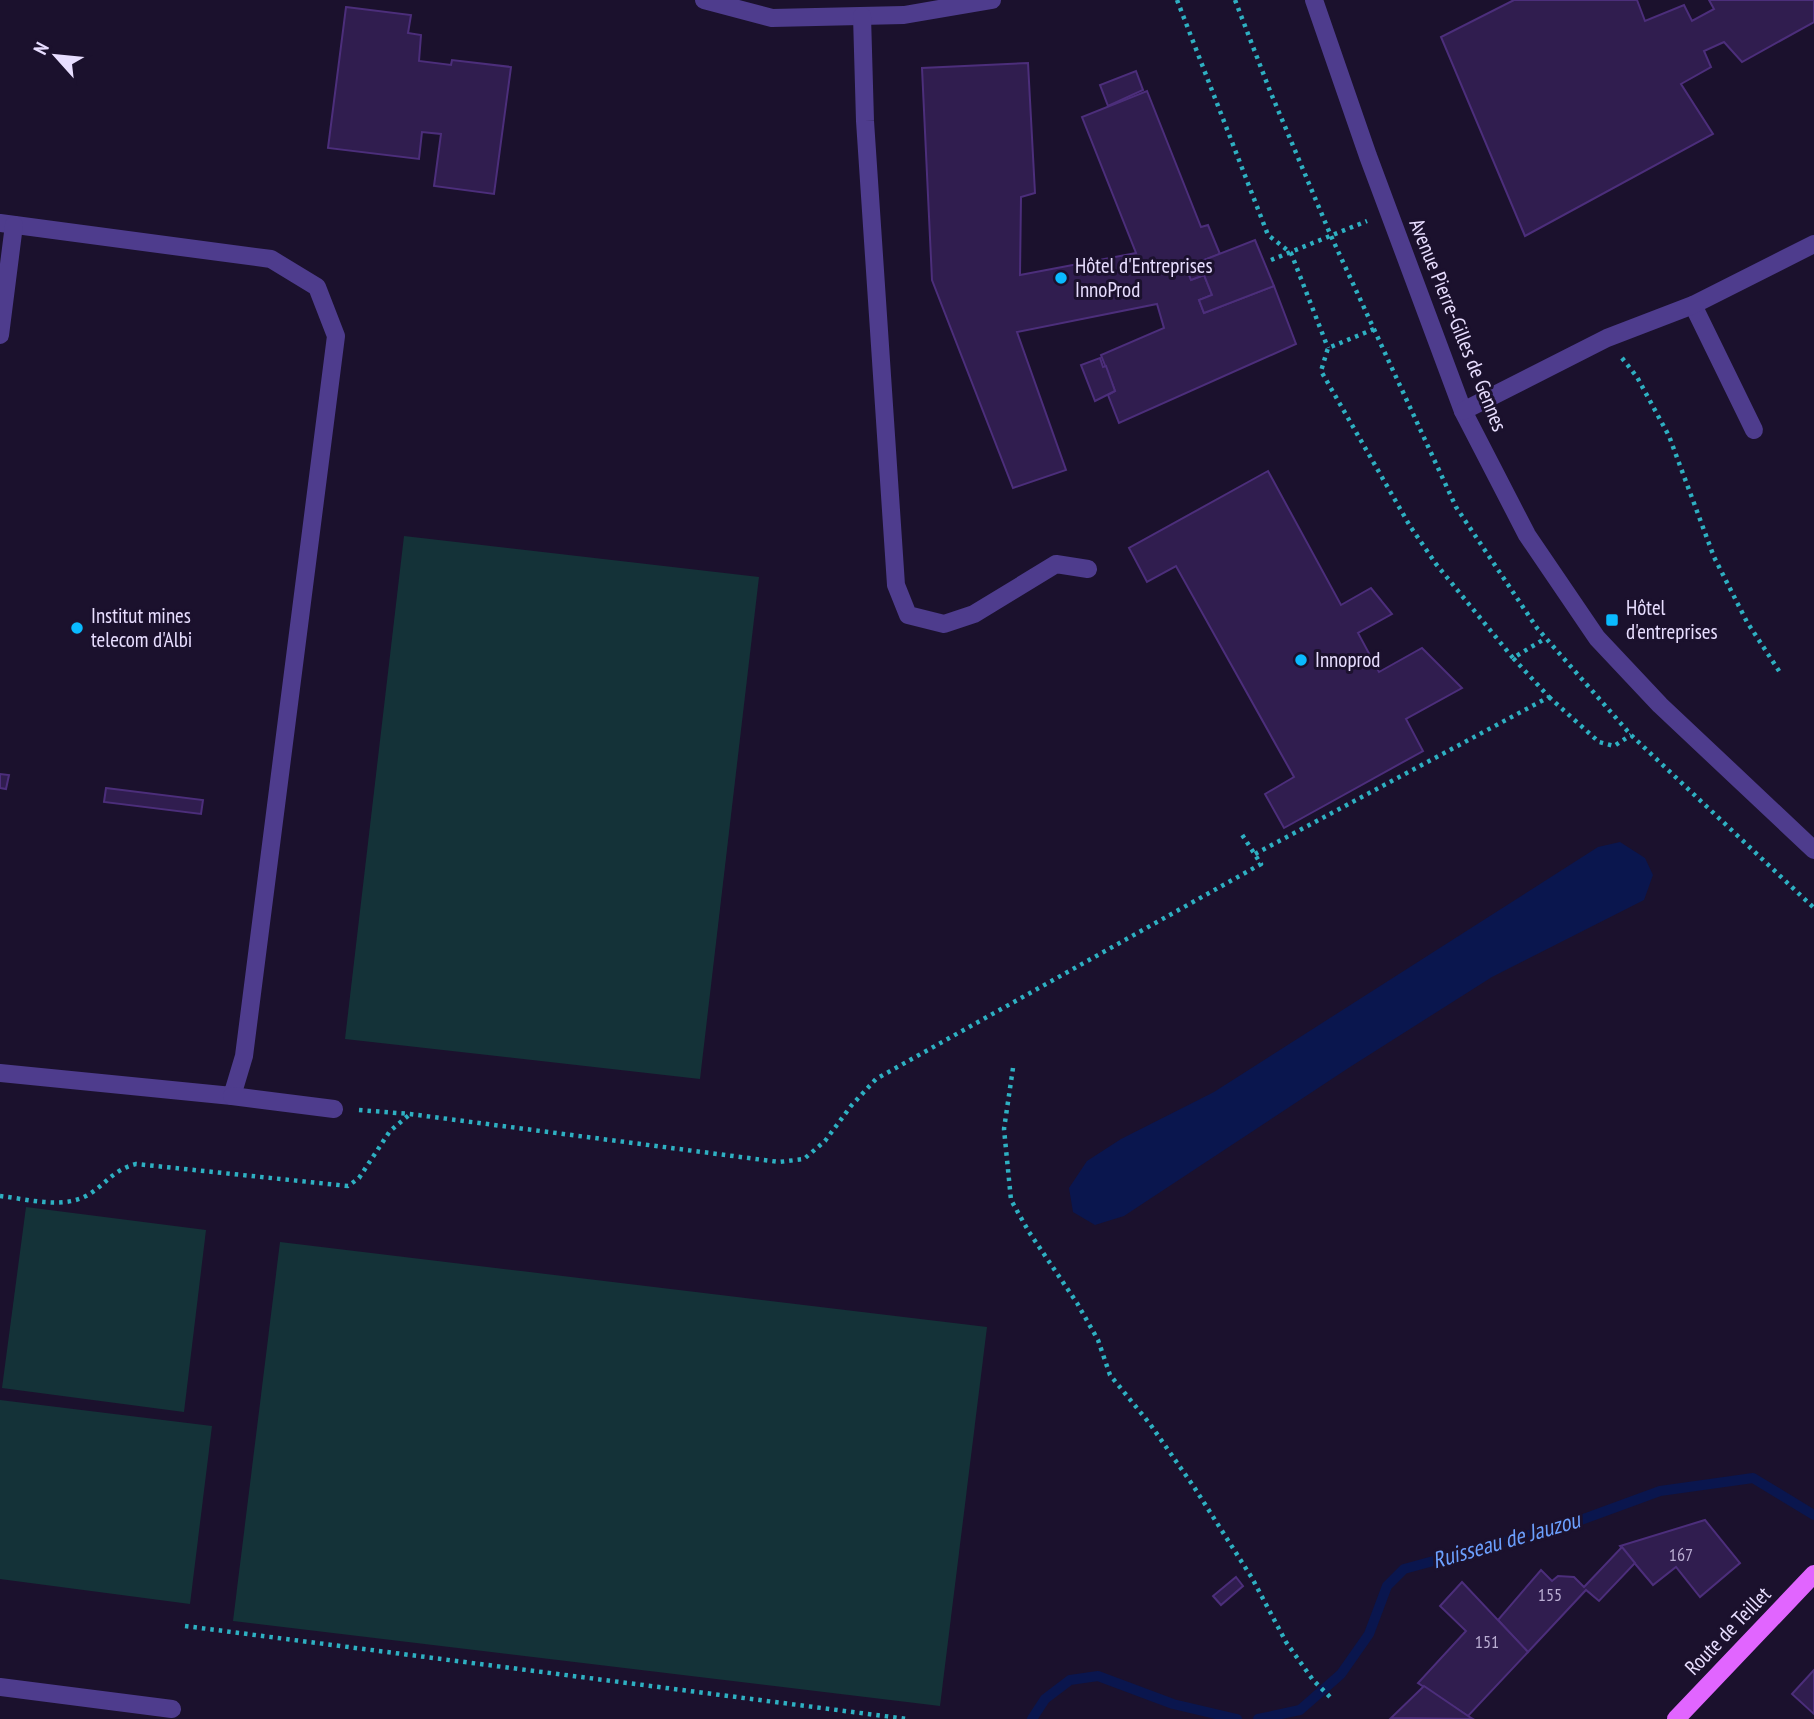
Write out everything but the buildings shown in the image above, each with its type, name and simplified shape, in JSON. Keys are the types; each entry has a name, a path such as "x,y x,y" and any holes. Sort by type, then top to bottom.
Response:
{"main road":[{"name":"Route de Teillet","path":"1676,1719 1814,1574"}],"street":[{"path":"704,0 772,18 904,15 992,0"},
{"name":"Avenue Pierre-Gilles de Gennes","path":"1314,0 1463,411 1527,535 1597,638 1660,705 1814,850"},
{"path":"862,16 865,121 896,585 908,615 944,624 974,614 1056,564 1087,569"},
{"path":"0,335 7,224 271,259 317,287 336,336 244,1056 232,1096"},
{"path":"1463,411 1607,338 1693,305 1814,244"},
{"path":"1693,305 1754,430"},
{"path":"0,1073 334,1108"},
{"path":"0,1687 172,1709"}],"path":[{"path":"1177,0 1268,235 1291,253 1328,348 1321,371 1410,526 1444,575 1549,697 1599,742 1614,746 1631,735"},
{"path":"1271,260 1389,212"},
{"path":"1328,348 1374,329"},
{"path":"1607,338 1637,377 1669,436 1714,557 1747,622 1780,674"},
{"path":"1513,658 1546,638"},
{"path":"1255,854 1549,697"},
{"path":"334,1108 410,1114 779,1162 804,1158 825,1142 851,1106 876,1079 1261,864 1241,833"},
{"path":"1013,1069 1004,1129 1011,1200 1098,1340 1110,1374 1150,1424 1194,1487 1252,1578 1293,1651 1313,1680 1331,1698"},
{"path":"0,1196 68,1203 87,1195 121,1168 136,1164 348,1186 359,1178 390,1131 410,1114"},
{"path":"184,1626 907,1719"}],"green space":[{"path":"404,536 759,577 700,1079 345,1039"},
{"path":"26,1207 206,1230 184,1412 2,1388"},
{"path":"280,1242 987,1327 940,1706 233,1621"},
{"path":"0,1400 212,1426 190,1604 0,1579"}],"shaded area":[{"path":"1620,842 1645,858 1653,875 1644,900 1492,977 1124,1216 1095,1225 1073,1212 1069,1188 1087,1161 1121,1139 1214,1092 1598,847"}],"waterway":[{"name":"Ruisseau de Jauzou","path":"1258,1719 1300,1710 1341,1674 1369,1634 1387,1586 1404,1569 1570,1524 1660,1491 1753,1478 1814,1515"},
{"name":"Ruisseau de Jauzou","path":"1032,1719 1045,1699 1070,1680 1098,1676 1173,1704 1237,1719"}],"place":[{"name":"Hôtel d'Entreprises InnoProd","path":"1061,278"},
{"name":"Hôtel d'entreprises","path":"1612,620"},
{"name":"Institut mines telecom d'Albi","path":"77,628"},
{"name":"Innoprod","path":"1301,660"}]}
